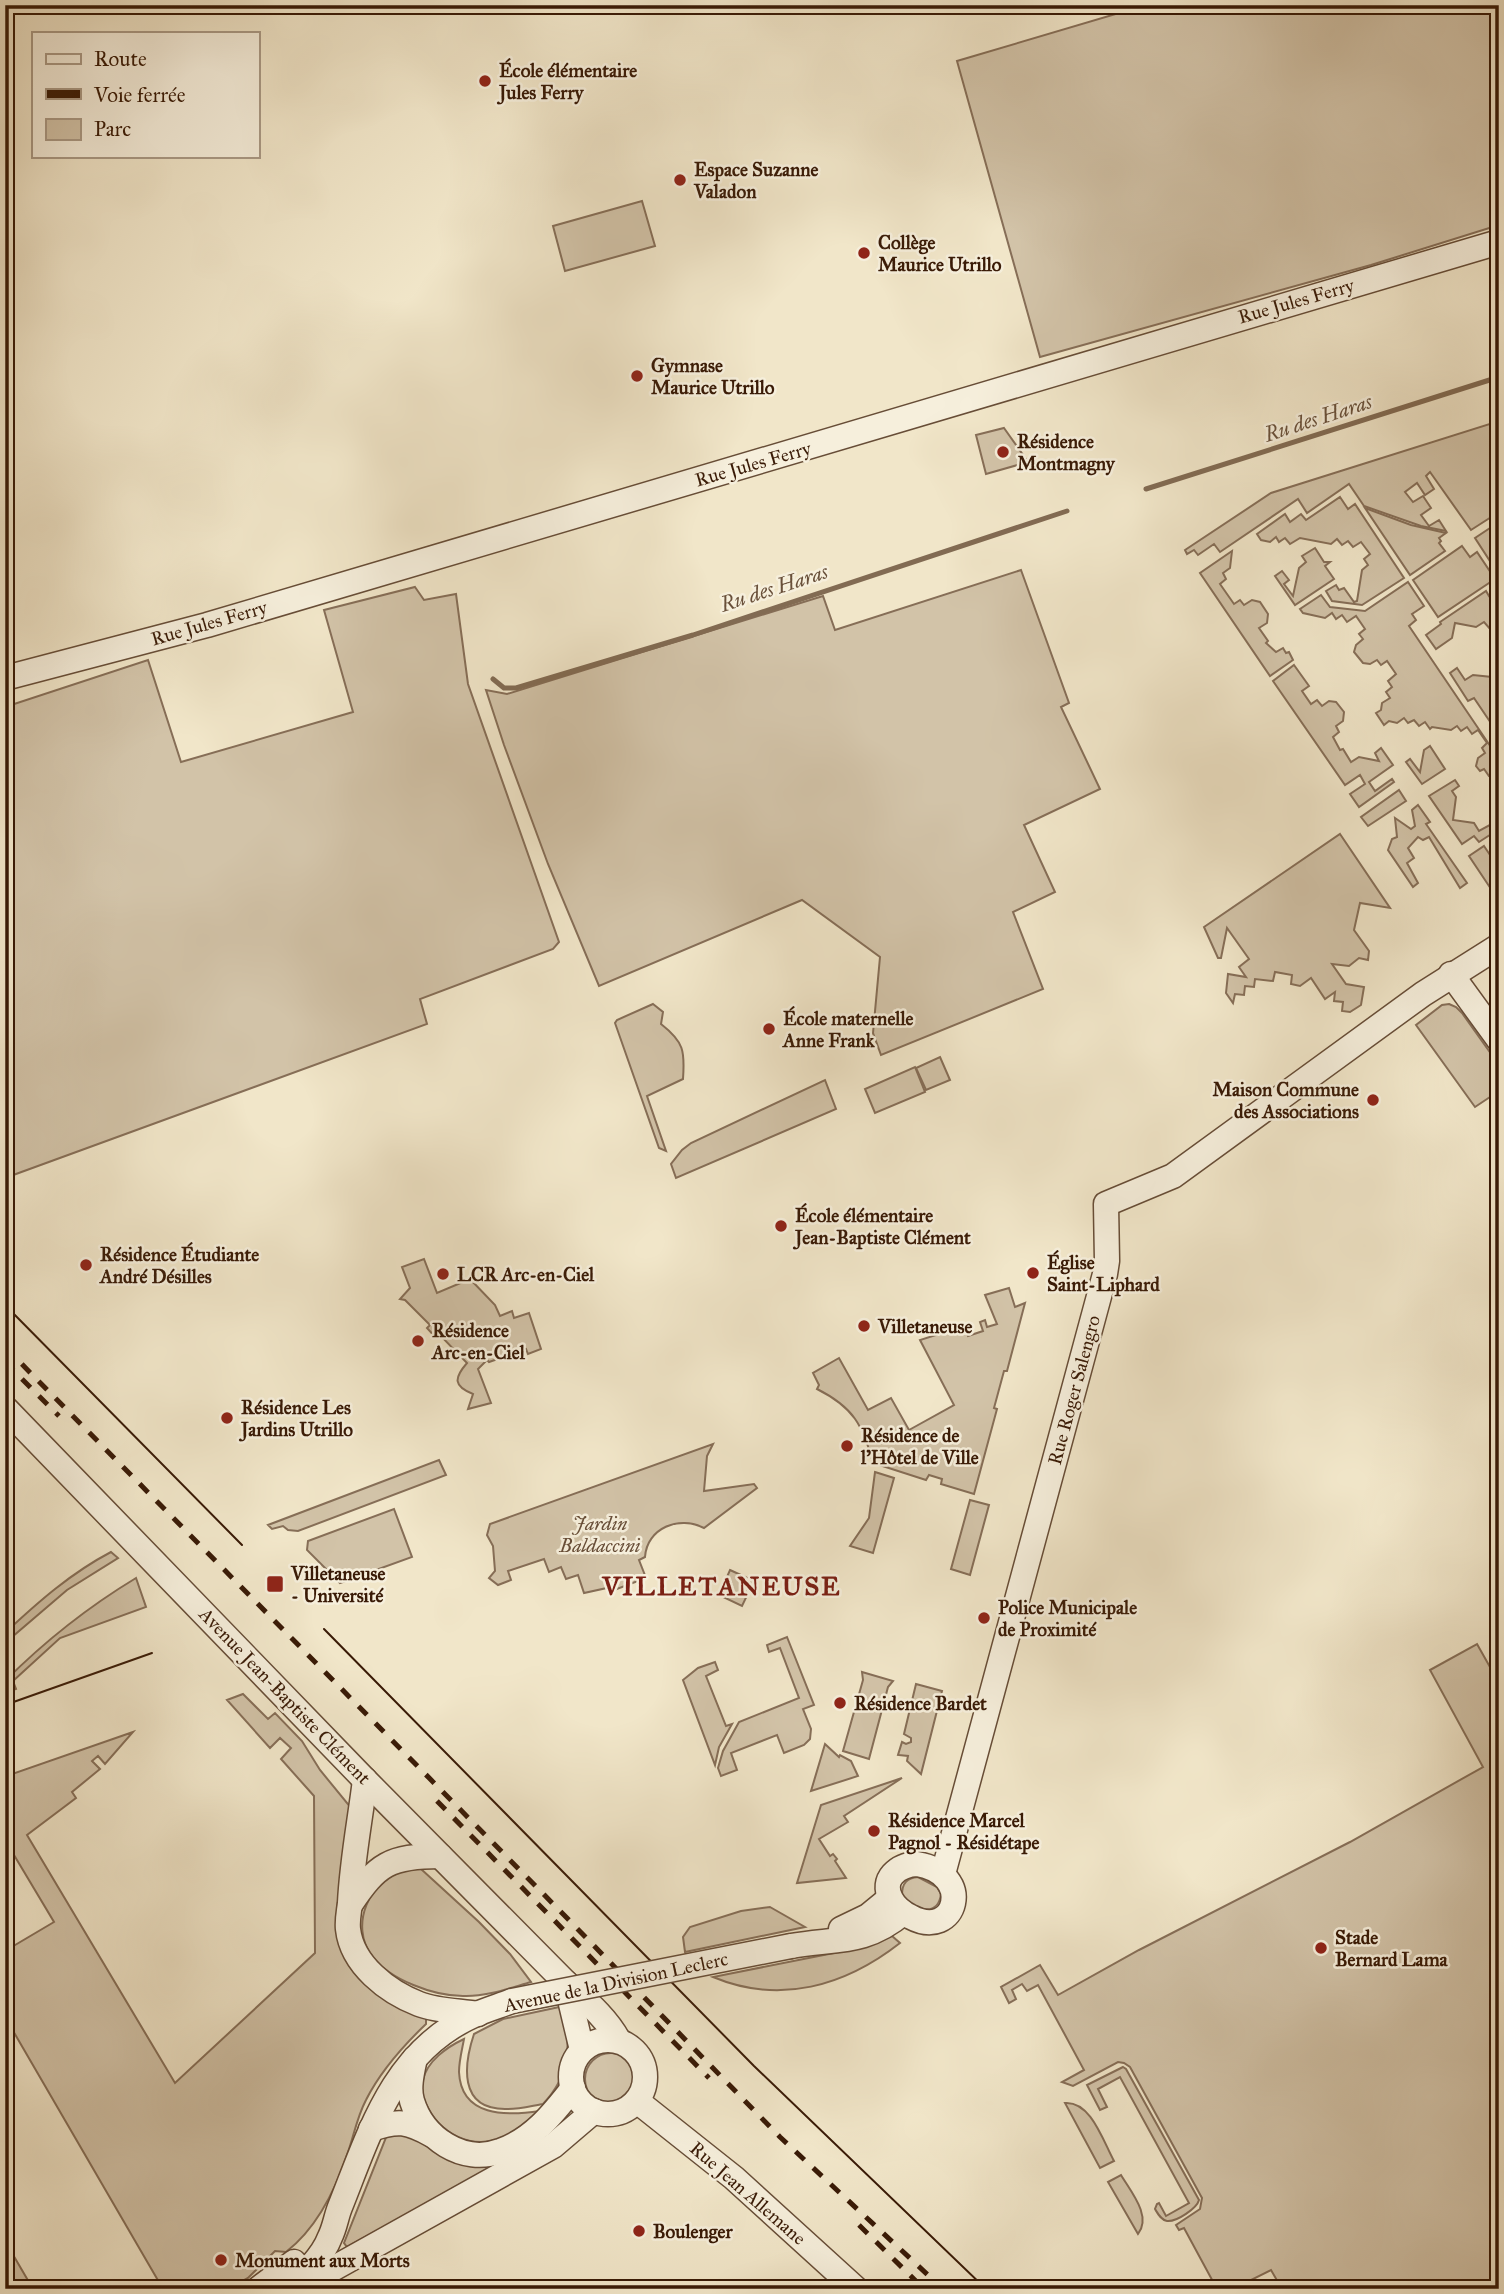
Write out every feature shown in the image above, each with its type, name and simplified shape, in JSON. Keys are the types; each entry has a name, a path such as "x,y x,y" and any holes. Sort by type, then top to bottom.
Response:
{"street":[{"name":"Rue Jules Ferry","path":"5,678 207,625 1499,242"},
{"path":"1499,946 1451,974 1499,1040"},
{"name":"Rue Roger Salengro","path":"943,1874 1105,1275 1106,1204 1172,1176 1451,974"},
{"name":"Avenue Jean-Baptiste Clément","path":"5,1408 365,1780 610,2025 619,2041"},
{"path":"365,1780 351,1874 348,1928 351,1943 369,1970 386,1986 421,2005 478,2014"},
{"name":"Rue Roger Salengro","path":"917,1864 959,1813"},
{"path":"349,1905 371,1874 382,1866 414,1857 440,1856"},
{"path":"905,1866 929,1866 943,1874 955,1892 955,1902 945,1917 936,1921 922,1922 897,1905 888,1885 892,1875 905,1866"},
{"name":"Avenue de la Division Leclerc","path":"289,2286 325,2247 371,2129 398,2080 415,2056 451,2027 512,2001 794,1945 840,1942 859,1937 885,1926 897,1905"},
{"path":"566,1983 582,2050"},
{"path":"600,2040 619,2041 635,2050 645,2067 645,2086 637,2101 620,2112 609,2114 594,2111 581,2102 573,2088 572,2068 582,2050 600,2040"},
{"path":"415,2056 411,2083 412,2100 432,2135"},
{"path":"371,2129 403,2122 432,2135 450,2148 482,2156 503,2151 540,2127 573,2088"},
{"name":"Rue Jean Allemane","path":"637,2101 734,2178 856,2289"},
{"name":"Avenue de la Division Leclerc","path":"289,2286 329,2271 553,2146 594,2111"},
{"name":"Avenue de la Division Leclerc","path":"258,2289 291,2265 337,2215"}],"green space":[{"path":"1146,5 1499,5 1499,225 1371,265 1040,357 957,61"},
{"path":"642,201 655,246 565,271 553,226"},
{"path":"1499,421 1499,512 1471,530 1430,472 1426,476 1434,489 1425,495 1417,483 1405,492 1413,502 1423,496 1431,508 1421,515 1429,526 1439,520 1446,531 1421,526 1364,506 1349,484 1307,513 1298,499 1220,552 1214,544 1198,555 1194,550 1187,554 1185,550 1271,493"},
{"path":"1004,428 1028,462 986,474 976,435"},
{"path":"1340,497 1348,509 1355,504 1404,578 1362,605 1332,601 1326,591 1336,585 1339,590 1344,588 1354,602 1357,601 1362,570 1368,565 1364,559 1370,554 1361,542 1353,547 1348,541 1342,545 1337,539 1331,544 1300,538 1290,544 1285,538 1279,542 1276,537 1270,542 1261,540 1257,534 1285,514 1290,522 1301,514 1306,520"},
{"path":"1365,508 1411,525 1446,533 1439,538 1445,551 1410,575"},
{"path":"1499,522 1499,575 1475,538"},
{"path":"1462,546 1470,557 1477,552 1495,579 1438,617 1413,580"},
{"path":"1315,548 1324,562 1330,562 1325,566 1334,579 1295,605 1275,576 1282,571 1289,580 1284,584 1293,596 1299,568 1306,562 1302,556"},
{"path":"1232,551 1230,568 1223,573 1226,579 1220,584 1234,604 1240,600 1244,605 1252,600 1260,602 1268,614 1267,623 1259,628 1268,641 1266,643 1276,652 1283,648 1293,660 1270,676 1200,573"},
{"path":"1021,570 1069,703 1061,707 1100,789 1024,825 1055,892 1013,912 1043,989 881,1055 873,1033 880,957 802,900 599,986 548,864 486,690 507,694 823,596 835,630"},
{"path":"1408,582 1424,606 1412,614 1416,620 1409,626 1499,759 1499,778 1489,776 1484,769 1480,771 1476,766 1478,758 1485,753 1482,748 1487,743 1478,730 1472,734 1467,727 1461,731 1457,726 1451,730 1430,729 1425,722 1419,726 1414,720 1408,723 1404,718 1397,723 1389,721 1384,725 1376,713 1381,710 1382,703 1390,698 1386,692 1392,687 1388,681 1396,674 1387,661 1381,665 1377,660 1370,664 1363,663 1354,652 1356,645 1363,639 1359,634 1365,629 1356,616 1347,622 1342,615 1336,619 1332,613 1325,618 1303,613 1300,609 1321,595 1330,607 1365,611"},
{"path":"415,587 424,600 456,594 468,684 559,942 553,949 420,999 427,1024 5,1178 5,707 148,660 181,762 353,712 324,610"},
{"path":"1499,589 1499,639 1484,622 1476,627 1455,623 1452,638 1436,649 1426,635 1441,624 1440,622 1486,591 1489,596"},
{"path":"1294,665 1309,686 1302,691 1311,704 1317,700 1322,706 1329,701 1336,702 1344,712 1343,721 1336,726 1339,732 1333,737 1351,762 1359,757 1379,761 1375,753 1381,748 1393,765 1369,782 1375,791 1392,779 1394,782 1359,807 1350,794 1365,784 1360,775 1345,785 1273,681"},
{"path":"1457,668 1465,680 1473,675 1492,677 1499,687 1499,735 1474,698 1468,701 1450,673"},
{"path":"1430,746 1445,769 1422,784 1406,762 1410,759 1420,772 1424,750"},
{"path":"1455,780 1459,786 1452,791 1456,797 1453,820 1474,823 1479,831 1499,820 1499,829 1479,842 1474,836 1462,844 1429,796"},
{"path":"1399,790 1406,801 1368,826 1361,817"},
{"path":"1418,805 1430,822 1426,824 1467,883 1460,888 1429,837 1423,840 1418,837 1408,848 1414,858 1407,863 1418,883 1413,887 1388,850 1392,839 1397,837 1395,818 1411,829 1415,826 1412,810"},
{"path":"1340,834 1390,908 1360,903 1354,930 1369,951 1368,960 1359,958 1349,966 1332,964 1346,984 1364,987 1361,1005 1350,1012 1342,1011 1343,1002 1334,1001 1335,992 1325,999 1311,978 1300,986 1291,984 1292,975 1275,972 1273,981 1255,979 1254,987 1245,986 1244,995 1235,994 1233,1003 1226,993 1228,974 1246,977 1239,967 1249,959 1227,928 1221,958 1218,958 1204,927"},
{"path":"1484,846 1490,855 1495,852 1499,856 1499,884 1491,889 1469,856"},
{"path":"653,1004 663,1012 661,1024 679,1042 684,1061 683,1079 647,1096 666,1151 659,1148 615,1023"},
{"path":"1449,1004 1462,1013 1499,1065 1499,1091 1475,1107 1416,1025 1442,1005"},
{"path":"940,1057 950,1080 926,1090 916,1068"},
{"path":"915,1067 925,1092 875,1113 865,1089"},
{"path":"825,1080 836,1109 676,1178 671,1164 691,1143"},
{"path":"424,1259 437,1293 470,1279 495,1305 500,1316 512,1311 514,1318 529,1313 541,1349 528,1354 526,1349 489,1362 487,1360 478,1369 491,1403 468,1409 473,1394 462,1388 458,1381 467,1363 440,1335 436,1338 427,1328 430,1325 405,1300 400,1299 410,1288 402,1267"},
{"path":"1009,1288 1015,1307 1025,1303 994,1408 997,1409 974,1494 941,1484 942,1479 929,1475 926,1480 873,1463 855,1418 840,1403 817,1389 819,1385 813,1373 839,1358 868,1410 891,1398 909,1430 954,1405 920,1340 964,1326 968,1336 983,1331 980,1322 985,1320 987,1327 997,1324 985,1295"},
{"name":"Jardin Baldaccini","path":"713,1444 707,1456 704,1491 754,1484 757,1488 704,1528 685,1523 666,1527 658,1532 647,1547 645,1557 639,1560 646,1578 609,1592 607,1588 584,1593 578,1575 566,1579 561,1567 549,1572 544,1559 508,1571 511,1580 498,1585 489,1578 495,1571 493,1546 487,1535 490,1524"},
{"path":"439,1460 446,1475 298,1531 288,1530 283,1526 272,1529 268,1525"},
{"path":"875,1472 894,1478 873,1553 850,1546 869,1518"},
{"path":"970,1500 989,1505 970,1575 951,1569"},
{"path":"394,1509 412,1557 340,1583 307,1550 308,1541"},
{"path":"111,1552 118,1558 67,1590 5,1643 5,1633 42,1599 82,1569"},
{"path":"730,1570 754,1581 742,1606 719,1595"},
{"path":"136,1578 146,1607 60,1638 13,1681 16,1689 5,1693 5,1681 36,1652 84,1613"},
{"path":"787,1637 814,1705 803,1709 811,1729 810,1739 804,1745 784,1753 777,1735 731,1753 737,1770 721,1776 718,1768 723,1751 739,1722 799,1698 780,1648 769,1652 767,1645"},
{"name":"Stade Bernard Lama","path":"1477,1644 1499,1683 1499,2289 1282,2289 1271,2270 1233,2289 1217,2289 1184,2228 1179,2230 1176,2225 1200,2209 1202,2198 1130,2067 1118,2062 1073,2086 1062,2082 1084,2070 1038,1985 1027,1991 1022,1984 1012,1990 1016,1999 1009,2003 1001,1987 1040,1965 1058,1995 1139,1950 1350,1842 1483,1767 1430,1670"},
{"path":"715,1662 718,1670 706,1676 726,1726 732,1724 719,1747 715,1765 683,1680 698,1668"},
{"path":"862,1672 893,1681 888,1687 869,1759 843,1751 863,1680"},
{"path":"916,1684 942,1691 921,1774 907,1761 908,1756 898,1755 902,1742 911,1742 911,1738 904,1734"},
{"path":"243,1694 268,1719 275,1713 302,1741 320,1770 352,1809 341,1932 426,2018 426,2024 378,2079 360,2113 331,2194 316,2220 297,2242 286,2252 275,2251 248,2278 228,2289 163,2289 5,2017 5,1951 54,1922 5,1840 5,1791 12,1790 9,1778 12,1774 133,1732 105,1764 98,1756 92,1761 100,1769 72,1792 76,1798 27,1835 175,2083 315,1953 314,1796 281,1759 291,1748 280,1738 270,1748 227,1700"},
{"path":"825,1744 839,1757 840,1755 851,1761 858,1776 811,1791"},
{"path":"902,1778 844,1816 848,1822 819,1839 830,1856 833,1854 837,1859 835,1861 846,1878 797,1883 821,1805"},
{"path":"407,1869 421,1869 479,1922 510,1954 531,1982 480,1995 452,1995 413,1985 380,1965 365,1944 362,1931 366,1905 381,1883 392,1875"},
{"path":"918,1877 937,1887 941,1894 939,1902 930,1909 912,1905 902,1895 906,1882"},
{"path":"770,1907 805,1927 685,1952 683,1937 690,1927 741,1911"},
{"path":"892,1936 900,1943 879,1958 834,1980 811,1987 763,1990 713,1977 849,1950"},
{"path":"564,2006 567,2058 559,2081 543,2104 505,2109 490,2107 479,2101 468,2083 467,2071 474,2034 503,2019"},
{"path":"464,2039 459,2072 468,2098 477,2105 500,2113 540,2111 505,2137 477,2142 457,2136 440,2124 426,2103 422,2093 425,2073 445,2050"},
{"path":"611,2053 630,2060 637,2079 630,2098 611,2105 592,2098 585,2079 592,2060"},
{"path":"1123,2067 1199,2200 1191,2210 1176,2219 1167,2221 1161,2218 1155,2209 1157,2204 1159,2203 1166,2216 1189,2203 1120,2077 1098,2089 1107,2107 1100,2110 1087,2085"},
{"path":"1065,2103 1082,2108 1089,2115 1114,2161 1100,2168"},
{"path":"397,2129 485,2166 499,2165 347,2247 344,2243 389,2130"},
{"path":"1121,2175 1141,2212 1143,2220 1138,2234 1108,2182"},
{"path":"5,2241 33,2289 5,2289"}],"waterway":[{"name":"Ru des Haras","path":"1146,489 1499,377"},
{"name":"Ru des Haras","path":"493,679 504,688 516,688 693,635 1067,511"}],"tram line":[{"path":"5,1305 242,1545"},
{"path":"324,1629 754,2066 986,2289"},
{"path":"5,1705 152,1653"}],"railway":[{"path":"5,1347 780,2137 943,2289"},
{"path":"5,1362 59,1416"},
{"path":"437,1801 709,2078"},
{"path":"859,2225 924,2289"}],"place":[{"name":"École élémentaire Jules Ferry","path":"485,81"},
{"name":"Espace Suzanne Valadon","path":"680,180"},
{"name":"Collège Maurice Utrillo","path":"864,253"},
{"name":"Gymnase Maurice Utrillo","path":"637,376"},
{"name":"Résidence Montmagny","path":"1003,452"},
{"name":"École maternelle Anne Frank","path":"769,1029"},
{"name":"Maison Commune des Associations","path":"1373,1100"},
{"name":"École élémentaire Jean-Baptiste Clément","path":"781,1226"},
{"name":"Résidence Étudiante André Désilles","path":"86,1265"},
{"name":"Église Saint-Liphard","path":"1033,1273"},
{"name":"LCR Arc-en-Ciel","path":"443,1274"},
{"name":"Villetaneuse","path":"864,1326"},
{"name":"Résidence Arc-en-Ciel","path":"418,1341"},
{"name":"Résidence Les Jardins Utrillo","path":"227,1418"},
{"name":"Résidence de l'Hôtel de Ville","path":"847,1446"},
{"name":"Villetaneuse - Université","path":"275,1584"},
{"name":"Police Municipale de Proximité","path":"984,1618"},
{"name":"Résidence Bardet","path":"840,1703"},
{"name":"Résidence Marcel Pagnol - Résidétape","path":"874,1831"},
{"name":"Stade Bernard Lama","path":"1321,1948"},
{"name":"Boulenger","path":"639,2231"},
{"name":"Monument aux Morts","path":"221,2260"}],"district":[{"name":"VILLETANEUSE","path":"722,1586"}]}
